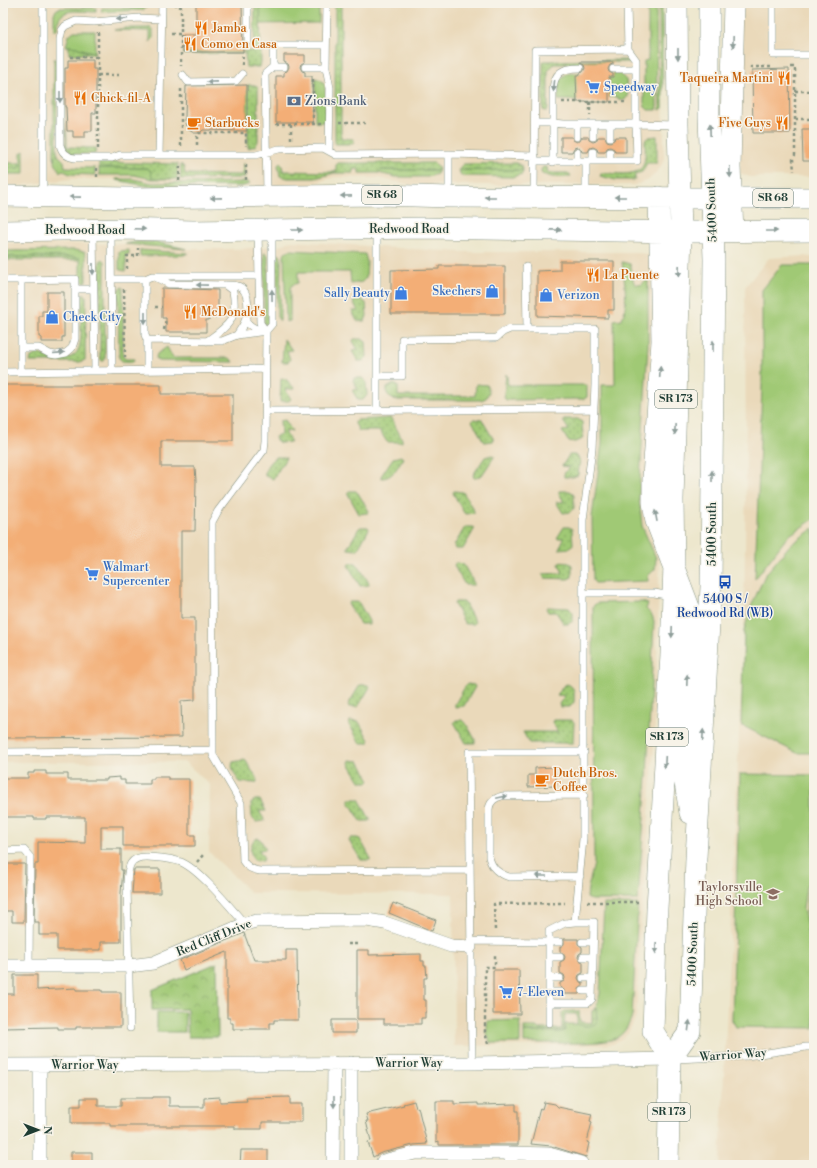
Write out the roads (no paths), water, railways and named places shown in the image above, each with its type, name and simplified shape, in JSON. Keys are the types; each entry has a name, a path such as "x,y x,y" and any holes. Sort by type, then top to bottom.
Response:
{"main road":[{"name":"SR 173","path":"668,1165 670,1059 653,1031 657,909 674,565 673,500 681,232 677,3"},
{"name":"5400 South","path":"670,1059 690,1031 696,858 711,587 714,280 713,232 721,197 709,117 709,3"},
{"path":"733,231 721,197 730,166 734,3"},
{"name":"SR 68","path":"3,196 138,198 380,195 449,197 814,198"},
{"path":"659,197 662,341 653,478 653,502 656,521 689,607 684,771 696,858"},
{"name":"Redwood Road","path":"3,231 102,229 193,231 424,228 681,232 814,231"}],"street":[{"name":"Red Cliff Drive","path":"3,966 129,966 153,963 245,924 256,921 367,920 385,923 451,946 470,944"},
{"name":"Warrior Way","path":"3,1065 472,1063 670,1059"},
{"path":"333,1165 334,1063"},
{"path":"351,1063 351,1165"},
{"path":"40,1065 40,1165"},
{"path":"383,1161 415,1159 512,1159 550,1154 581,1164"}],"lane":[{"path":"43,3 43,196"},
{"path":"159,155 160,19 162,3"},
{"path":"248,3 248,41"},
{"path":"327,3 326,67 330,88 330,151"},
{"path":"160,19 139,18 94,22 76,21 68,23 62,30 60,39 60,145 62,151 70,157 112,158 120,155 256,155 279,149 323,148 336,155 449,154 535,158 553,162 637,161 636,60 628,49 627,3"},
{"path":"773,3 773,55 814,55"},
{"path":"273,67 273,45 326,45"},
{"path":"534,197 535,50 628,49"},
{"path":"267,196 265,74 273,67 284,67"},
{"path":"305,67 326,67"},
{"path":"553,162 553,84 555,78 561,71 580,68"},
{"path":"613,69 636,69"},
{"path":"182,75 188,82 236,81 242,74"},
{"path":"535,122 553,122 563,124 678,125"},
{"path":"577,124 577,137"},
{"path":"593,124 593,137"},
{"path":"610,124 610,137"},
{"path":"577,152 577,162"},
{"path":"586,197 589,161 593,152"},
{"path":"610,152 610,161"},
{"path":"449,154 449,197"},
{"path":"102,229 112,279 112,371"},
{"path":"95,371 93,289 102,229"},
{"path":"376,229 377,410"},
{"path":"265,230 258,276 260,323 266,331 266,411 264,450 218,511 212,522 213,750 214,758 241,802 242,856 245,865 255,871 470,870"},
{"path":"147,340 222,341 237,335 266,331 272,324 265,230"},
{"path":"526,267 527,329"},
{"path":"112,279 258,276"},
{"path":"148,278 169,284 239,286 246,292 248,303 246,321 237,335"},
{"path":"147,371 147,340 145,335 148,278"},
{"path":"3,280 75,279 75,339 72,348 66,353 56,355 50,354 39,348 21,348"},
{"path":"21,280 21,372"},
{"path":"207,341 229,323 234,314 235,306 233,291 225,286"},
{"path":"75,289 93,289"},
{"path":"246,321 254,328 266,331"},
{"path":"377,376 402,376 402,338 496,338 503,332 510,329 595,329 595,385 592,449 583,508 584,839 575,922"},
{"path":"3,372 265,369"},
{"path":"266,411 594,409"},
{"path":"583,593 654,593 673,596"},
{"path":"3,752 213,750"},
{"path":"472,1063 469,752 584,752"},
{"path":"580,876 509,876 500,874 490,864 489,809 493,800 502,796 584,795"},
{"path":"3,851 24,850 30,857 29,966"},
{"path":"130,1028 128,869 135,858 168,858 182,863 196,871 245,924"},
{"path":"549,1003 588,1003 592,999 594,922 565,922 548,931 549,1023"},
{"path":"470,944 560,942"},
{"path":"582,942 593,942"},
{"path":"549,957 560,957"},
{"path":"583,957 593,957"},
{"path":"549,978 560,978"},
{"path":"583,978 593,978"},
{"path":"583,991 592,991"},
{"path":"549,992 560,992"},
{"name":"Warrior Way","path":"670,1059 747,1056 814,1047"}],"place":[{"name":"Jamba","path":"201,28"},
{"name":"Como en Casa","path":"190,44"},
{"name":"Taqueira Martini","path":"784,78"},
{"name":"Speedway","path":"593,87"},
{"name":"Chick-fil-A","path":"80,98"},
{"name":"Zions Bank","path":"294,101"},
{"name":"Starbucks","path":"194,123"},
{"name":"Five Guys","path":"782,123"},
{"name":"La Puente","path":"593,275"},
{"name":"Skechers","path":"492,291"},
{"name":"Sally Beauty","path":"401,293"},
{"name":"Verizon","path":"546,295"},
{"name":"McDonald's","path":"190,312"},
{"name":"Check City","path":"52,317"},
{"name":"Walmart Supercenter","path":"92,574"},
{"name":"5400 S / Redwood Rd (WB)","path":"725,582"},
{"name":"Dutch Bros. Coffee","path":"542,780"},
{"name":"Taylorsville High School","path":"773,894"},
{"name":"7-Eleven","path":"506,992"}]}
